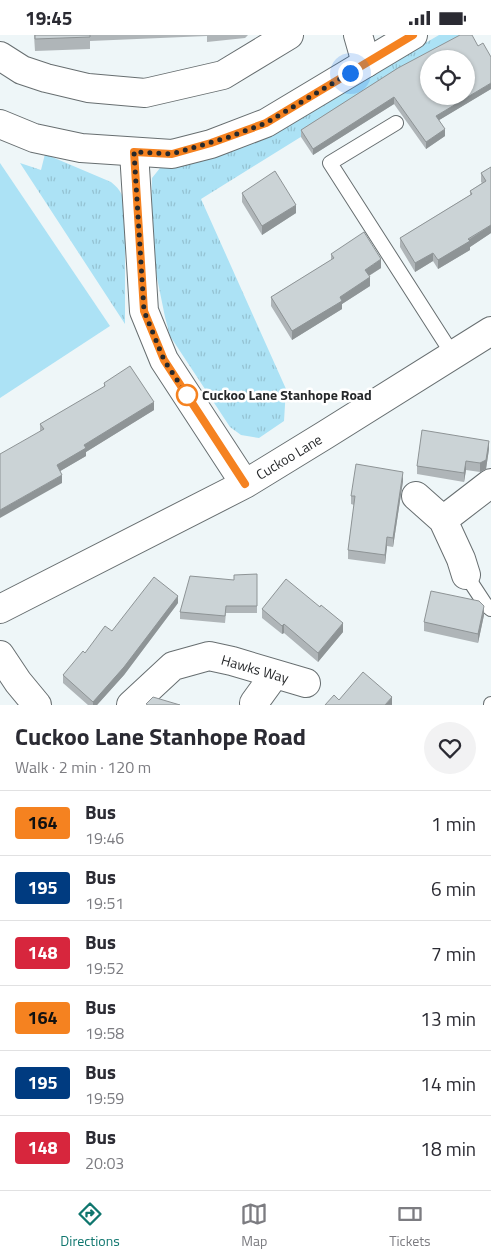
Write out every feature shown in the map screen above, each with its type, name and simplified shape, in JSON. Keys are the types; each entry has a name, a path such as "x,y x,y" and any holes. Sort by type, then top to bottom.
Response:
{"street":[{"path":"0,56 22,70 46,78 88,88 145,93 223,75 289,35"},
{"path":"358,35 366,63"},
{"path":"0,124 34,138 81,148 172,154 211,143 266,123 413,35"},
{"path":"134,152 144,311 164,360 245,484"},
{"name":"Cuckoo Lane","path":"0,609 245,484 491,331"},
{"path":"443,520 491,483"},
{"path":"416,496 443,520 461,559 466,575"},
{"path":"0,655 18,682 37,705"},
{"name":"Hawks Way","path":"131,705 172,666 209,656 306,683"},
{"path":"254,703 275,674"}],"lane":[{"path":"396,123 330,163 453,355"},
{"path":"466,575 485,604 491,609"}],"green space":[{"path":"439,35 471,35 444,50 420,50 420,63 201,199 286,389 284,421 259,438 241,435 230,427 170,336 154,263 151,205 152,178 164,163 224,152 263,140"},
{"path":"45,154 111,182 124,200 125,324 20,163 41,170"},
{"path":"0,163 110,326 0,398"}],"building":[{"path":"35,35 90,35 90,37 35,39"},
{"path":"460,35 472,35 478,46 483,43 491,57 491,83 475,93 475,50 432,50"},
{"path":"420,56 420,105 454,105 436,116 445,129 426,142 394,97 313,149 301,130 398,68"},
{"path":"491,167 491,225 468,239 470,241 438,260 433,253 415,263 400,238 472,194 470,191 486,181 481,173"},
{"path":"275,171 296,205 262,226 242,193"},
{"path":"364,232 381,259 365,270 370,277 340,297 342,301 292,331 271,297 334,258 331,254"},
{"path":"130,366 154,402 84,445 86,448 57,465 62,475 0,510 0,454 44,429 40,424 105,386 104,383"},
{"path":"422,430 489,441 486,460 480,463 466,461 464,473 417,466"},
{"path":"356,464 403,472 393,538 387,537 385,555 348,550 355,496 351,496"},
{"path":"257,574 257,606 226,606 225,616 180,612 190,576 234,580 234,575"},
{"path":"154,577 178,596 124,667 93,702 63,675 83,651 85,653 105,626 112,631"},
{"path":"286,579 343,623 318,653 284,624 282,626 262,609"},
{"path":"431,591 479,601 484,606 478,634 424,622"},
{"path":"363,672 392,697 385,705 325,705 334,695 339,700"},
{"path":"153,697 180,705 146,704"}],"bus line":[{"name":"164","path":"245,484 164,360 144,311 134,152 172,154 211,143 266,123 413,35"}],"place":[{"name":"Cuckoo Lane Stanhope Road","path":"187,395"}],"route":[{"path":"187,395 164,360 144,311 134,152 172,154 229,137 266,123 350,73"}]}
